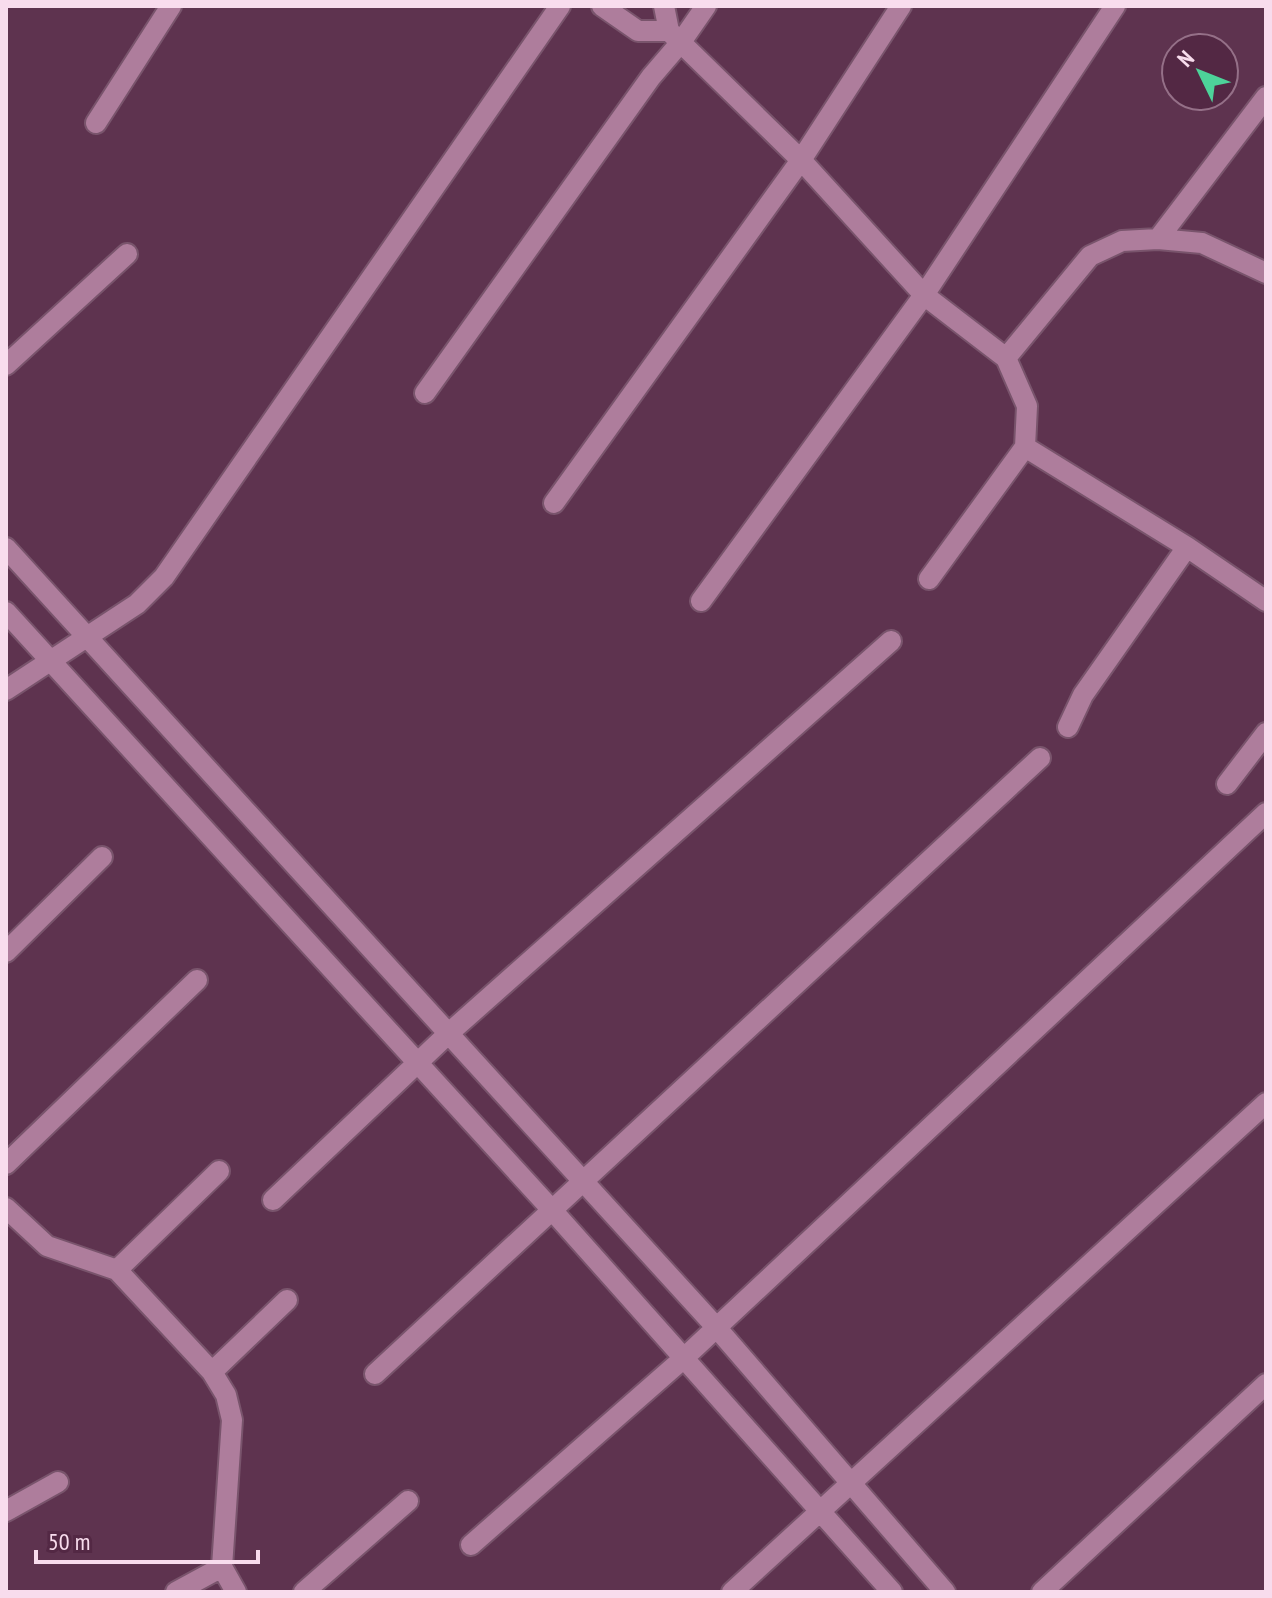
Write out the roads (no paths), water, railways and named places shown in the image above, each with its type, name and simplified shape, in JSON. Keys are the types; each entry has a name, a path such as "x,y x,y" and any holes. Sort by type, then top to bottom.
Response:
{"street":[{"path":"96,123 171,6"},
{"path":"6,690 137,604 164,577 560,6"},
{"path":"602,6 638,31 675,37"},
{"path":"664,6 675,37 801,160 924,295 1006,358 1027,406 1025,447 929,579"},
{"path":"425,393 651,77 675,37 706,6"},
{"path":"554,503 801,160 901,6"},
{"path":"701,601 924,295 1115,6"},
{"path":"1158,239 1266,97"},
{"path":"1006,358 1090,256 1122,241 1158,239 1202,243 1266,273"},
{"path":"6,365 127,254"},
{"path":"1025,447 1187,547 1266,601"},
{"path":"1068,727 1083,695 1187,547"},
{"path":"6,548 716,1327 945,1592"},
{"path":"6,612 552,1210 892,1592"},
{"path":"273,1200 449,1033 891,641"},
{"path":"1227,784 1266,733"},
{"path":"375,1374 1040,758"},
{"path":"471,1545 684,1358 1266,813"},
{"path":"6,952 102,857"},
{"path":"6,1164 197,980"},
{"path":"732,1592 1266,1103"},
{"path":"117,1270 219,1171"},
{"path":"6,1208 47,1246 117,1270 212,1372 226,1395 232,1420 222,1567 236,1592"},
{"path":"212,1372 287,1300"},
{"path":"1042,1592 1266,1384"},
{"path":"6,1511 58,1482"},
{"path":"304,1592 408,1501"},
{"path":"176,1592 222,1567"}]}
